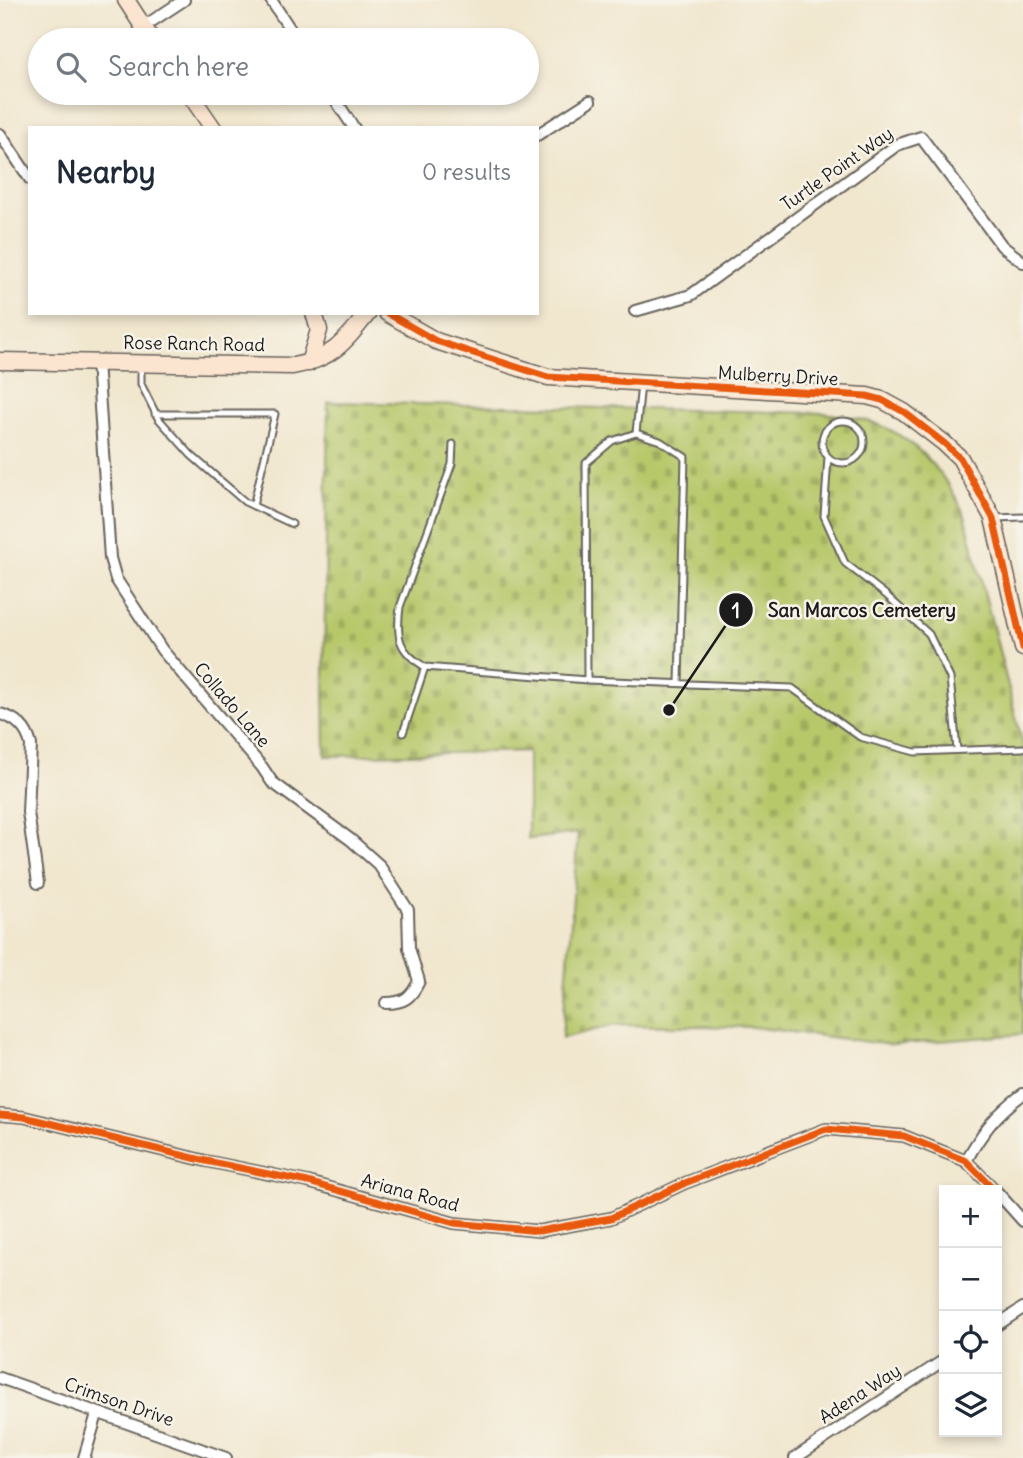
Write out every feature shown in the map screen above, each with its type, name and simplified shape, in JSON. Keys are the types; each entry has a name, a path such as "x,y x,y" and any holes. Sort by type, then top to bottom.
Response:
{"main road":[{"path":"126,0 144,28"},
{"path":"197,105 212,126"},
{"path":"309,363 319,330 315,315"},
{"name":"Rose Ranch Road","path":"0,360 293,366 327,356 342,345 366,315"},
{"name":"Mulberry Drive","path":"390,315 436,341 548,377 867,396 882,400 904,412 960,458 993,518 1020,620 1023,648"}],"street":[{"path":"154,28 184,0"},
{"path":"271,0 289,28"},
{"path":"539,134 590,101"},
{"path":"339,105 353,126"},
{"path":"0,134 28,176"},
{"name":"Turtle Point Way","path":"635,311 691,295 897,145 921,137 1002,246 1023,262"},
{"name":"Collado Lane","path":"97,361 110,558 116,579 162,650 262,766 272,782 351,840 379,865 408,910 409,948 419,981 411,997 398,1003 386,1003"},
{"path":"0,714 13,717 29,736 31,745 28,812 38,883"},
{"path":"966,1161 983,1131 1000,1112 1023,1094"},
{"name":"Ariana Road","path":"0,1115 24,1117 206,1161 308,1182 454,1223 539,1231 611,1218 685,1183 826,1129 904,1136 966,1161 990,1185"},
{"name":"Ariana Road","path":"1002,1198 1023,1221"},
{"path":"1002,1322 1023,1308"},
{"name":"Adena Way","path":"795,1458 939,1363"},
{"name":"Crimson Drive","path":"0,1378 226,1458"},
{"path":"84,1458 97,1414"}],"lane":[{"path":"141,362 141,384 155,414 191,455 245,502 292,524"},
{"path":"636,433 641,384"},
{"path":"155,414 275,414 253,506"},
{"path":"828,457 840,463 847,463 858,457 862,452 864,439 859,428 848,422 830,426 823,437 822,444 828,457 824,516 845,564 886,595 929,634 950,678 957,750"},
{"path":"587,680 586,463 612,441 636,433 660,441 685,457 679,684"},
{"path":"453,444 452,464 400,607 398,627 401,647 425,667 587,680 792,688 860,737 915,752 1023,748"},
{"path":"993,518 1023,517"},
{"path":"403,733 425,667"}],"green space":[{"path":"328,402 824,413 877,424 892,431 918,450 950,487 965,516 1023,745 1023,1034 892,1045 753,1027 615,1025 562,1038 578,833 528,839 528,751 325,756"}],"cycle path":[{"path":"390,315 436,341 548,377 867,396 882,400 904,412 960,458 993,518 1023,648"},
{"path":"0,1115 24,1117 206,1161 308,1182 454,1223 539,1231 611,1218 685,1183 826,1129 904,1136 966,1161 990,1185"}],"place":[{"name":"San Marcos Cemetery","path":"669,710"}]}
